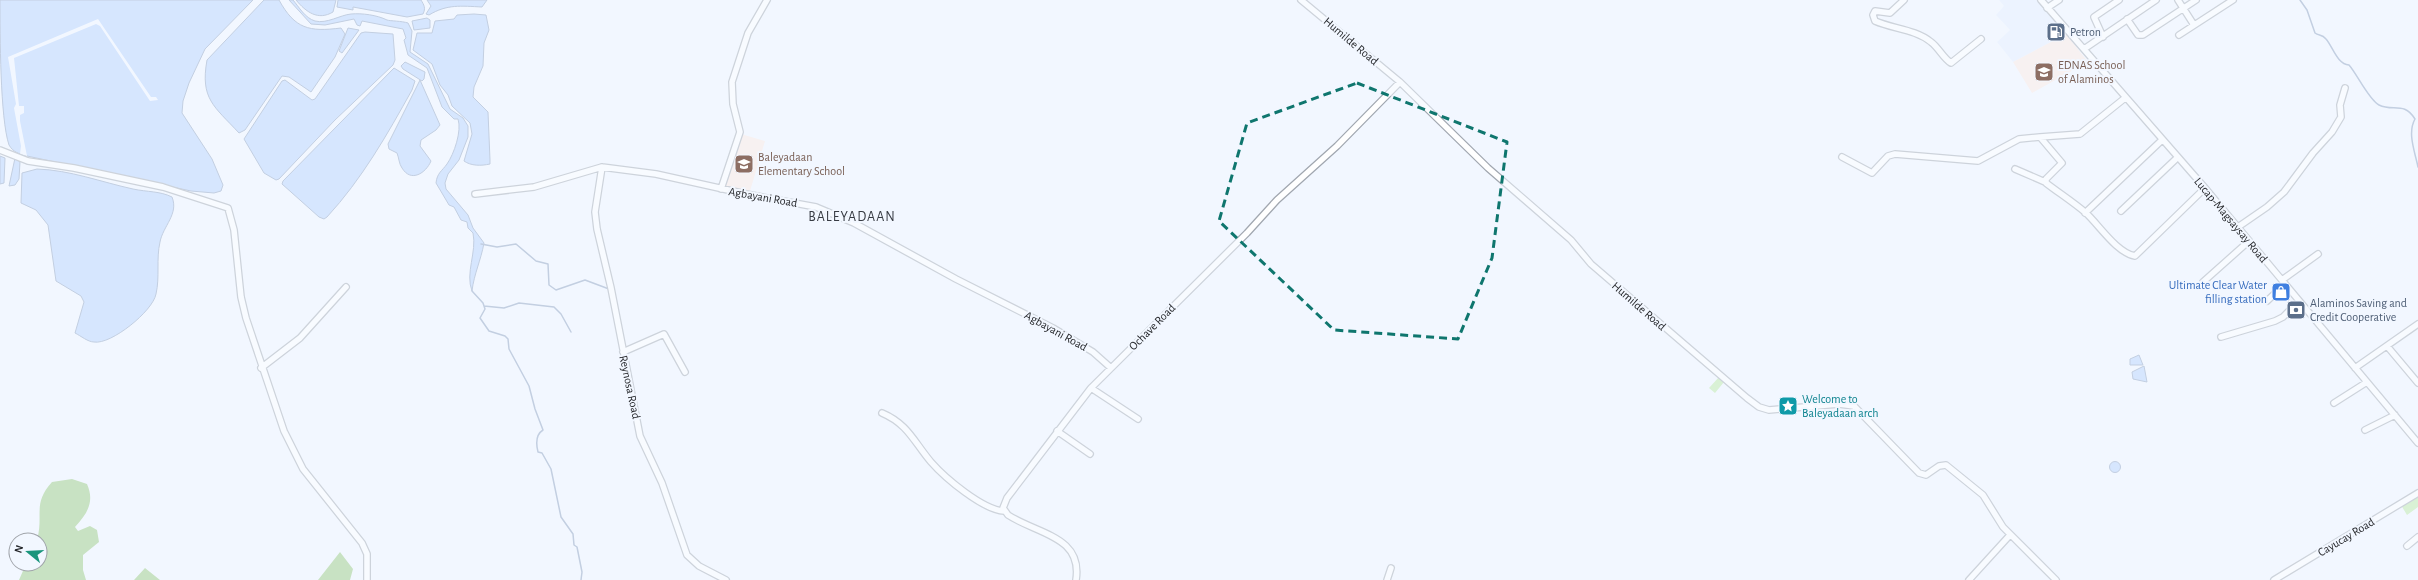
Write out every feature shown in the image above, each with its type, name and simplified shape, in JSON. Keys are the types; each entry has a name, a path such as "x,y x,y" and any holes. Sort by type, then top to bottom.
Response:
{"street":[{"path":"721,189 740,132 732,100 732,82 748,33 767,0"},
{"name":"Humilde Road","path":"1301,0 1400,82 1501,179 1572,240 1600,272 1747,398 1764,409 1789,409 1838,404 1854,406 1919,472 1926,475 1939,466 1946,465 1976,488 1990,503 1998,520 2010,535"},
{"path":"1904,0 1890,13 1875,12 1873,15 1875,21 1912,31 1931,42 1951,63 1981,39"},
{"name":"Lucap-Magsaysay Road","path":"2041,0 2084,48 2177,158 2205,188 2418,443"},
{"path":"2047,8 2059,0"},
{"path":"2103,37 2094,17 2119,0"},
{"path":"2084,48 2103,37 2156,0"},
{"path":"2178,0 2194,25"},
{"path":"2127,19 2140,36 2196,0"},
{"path":"2179,35 2233,0"},
{"name":"Ochave Road","path":"1004,510 1007,498 1091,388 1247,233 1296,181 1337,146 1400,82"},
{"path":"2238,227 2267,207 2284,192 2313,153 2332,132 2341,117 2340,105 2345,88"},
{"path":"1842,157 1874,172 1888,156 1895,154 1978,161 2019,139 2080,134 2125,98"},
{"path":"2040,137 2062,163 2045,182"},
{"path":"2085,213 2162,140"},
{"path":"0,150 28,162 74,168 162,187 228,208 234,230 240,297 261,368 284,431 303,469 365,549 367,580"},
{"path":"2121,211 2177,158"},
{"name":"Agbayani Road","path":"476,194 534,187 602,167 656,174 721,189 816,207 854,223 956,279 1053,328 1093,352 1111,368"},
{"name":"Reynosa Road","path":"602,167 596,220 640,436 662,483 683,548 699,566 726,580"},
{"path":"2015,169 2045,182 2085,213 2112,241 2135,256 2205,188"},
{"path":"2203,282 2249,241"},
{"path":"2267,301 2283,282 2318,254"},
{"path":"261,368 300,338 346,288"},
{"path":"2221,337 2275,321 2283,317 2299,301"},
{"path":"2355,368 2418,324"},
{"path":"623,352 664,334 685,372"},
{"path":"2387,346 2418,382"},
{"path":"2334,403 2367,382"},
{"path":"1091,388 1138,419"},
{"path":"882,413 901,423 934,465 972,496 994,510 1004,510 1012,518 1070,548 1078,562 1076,580"},
{"path":"2365,430 2395,415"},
{"path":"1057,431 1090,454"},
{"name":"Cayucay Road","path":"2274,580 2418,493"},
{"path":"1968,580 2010,535 2056,580"},
{"path":"2407,546 2418,537"},
{"path":"1387,580 1391,568"}],"highlighted area":[{"path":"1357,83 1507,142 1492,258 1458,339 1334,330 1219,221 1247,123"}],"shaded area":[{"path":"1999,0 2038,0 2066,34 2013,62 1997,42 2010,30 1996,15 2004,6"},
{"name":"EDNAS School of Alaminos","path":"2066,34 2088,62 2032,93 2013,62"},
{"name":"Baleyadaan Elementary School","path":"741,134 765,141 750,191 721,186"}],"green space":[{"path":"1719,377 1724,382 1715,393 1709,388"},
{"path":"72,479 87,484 90,502 83,517 75,527 78,531 90,526 97,530 99,542 83,555 83,570 86,580 19,580 22,572 48,572 48,532 39,532 39,523 40,503 46,490 52,482"},
{"path":"2418,495 2418,507 2407,515 2401,505"},
{"path":"340,552 353,569 350,580 318,580"},
{"path":"145,568 160,580 134,580"}],"water":[{"path":"0,0 253,0 205,49 189,83 183,101 182,113 212,159 223,185 221,191 214,193 191,191 27,156 14,151 9,145 6,132 2,96"},
{"path":"264,0 279,0 291,17 297,23 304,26 312,29 341,28 345,34 335,57 311,92 289,77 282,76 245,130 239,133 222,116 207,93 205,73 207,60"},
{"path":"289,0 293,0 311,20 320,22 351,14 360,14 408,23 412,31 410,52 428,64 450,109 463,118 468,126 468,137 459,160 448,174 445,183 446,189 468,215 473,228 484,243 472,291 470,284 470,270 474,248 473,233 468,228 467,222 461,220 454,207 449,205 436,183 439,174 447,164 455,149 459,130 458,119 454,119 442,107 427,68 408,55 404,40 406,38 403,29 362,21 360,26 357,25 354,19 325,25 311,24"},
{"path":"296,0 336,0 333,12 322,16 308,11"},
{"path":"338,0 421,0 424,5 424,10 423,14 407,17 353,7 353,10 337,7"},
{"path":"427,0 487,0 482,7 448,7 429,15 426,14 431,6"},
{"path":"457,15 486,15 489,30 484,43 483,66 474,87 473,97 488,112 490,164 480,165 473,165 464,161 472,134 470,123 452,106 448,95 440,85 432,64 413,50 417,33 432,33 435,21 454,19"},
{"path":"427,18 430,20 430,28 414,30 412,21"},
{"path":"348,28 359,30 342,53 339,51"},
{"path":"361,33 393,34 395,60 393,65 335,120 279,179 276,180 264,173 244,139 282,81 285,80 312,100 315,99"},
{"path":"405,62 425,72 424,79 422,81 403,69 401,66"},
{"path":"394,68 415,81 412,90 363,172 327,217 324,219 319,217 282,184 283,181"},
{"path":"420,80 440,125 436,130 421,140 420,146 431,161 426,169 414,176 410,175 402,168 397,153 389,149 388,144"},
{"path":"0,156 5,158 4,183 0,184"},
{"path":"15,158 20,162 19,179 15,185 9,186"},
{"path":"37,169 73,174 172,197 174,209 160,242 158,255 158,281 156,294 153,301 140,317 130,326 110,338 92,342 75,333 84,302 81,296 56,281 48,225 36,210 21,203 22,173"},
{"path":"2139,355 2143,365 2130,365 2130,359"},
{"path":"2144,366 2147,382 2133,379 2132,372"},
{"path":"2115,461 2119,463 2121,467 2119,471 2115,473 2111,471 2109,467 2111,463"}],"pier":[{"path":"98,19 151,97 156,97 158,100 150,101 100,26 96,24 14,58 19,106 24,106 24,113 20,115 20,121 27,156 20,154 21,146 14,108 16,104 8,57"}],"waterway":[{"path":"2300,0 2307,10 2315,33 2325,37 2341,62 2349,65 2356,74 2371,98 2379,105 2384,107 2407,110 2415,119 2412,136 2418,167"},
{"path":"481,244 497,247 516,244 536,261 548,264 549,285 556,290 585,280 609,289"},
{"path":"472,291 483,303 485,309 480,318 489,331 505,336 508,339 509,349 529,386 535,409 543,430 537,437 538,452 542,453 551,469 561,517 573,534 574,545 577,547 582,572 581,580"},
{"path":"484,306 504,308 519,303 554,307 561,314 571,332"}],"place":[{"name":"Petron","path":"2056,32"},
{"name":"EDNAS School of Alaminos","path":"2044,72"},
{"name":"Baleyadaan Elementary School","path":"744,164"},
{"name":"Ultimate Clear Water filling station","path":"2281,292"},
{"name":"Alaminos Saving and Credit Cooperative","path":"2296,310"},
{"name":"Welcome to Baleyadaan arch","path":"1788,406"}],"district":[{"name":"BALEYADAAN","path":"852,216"}]}
